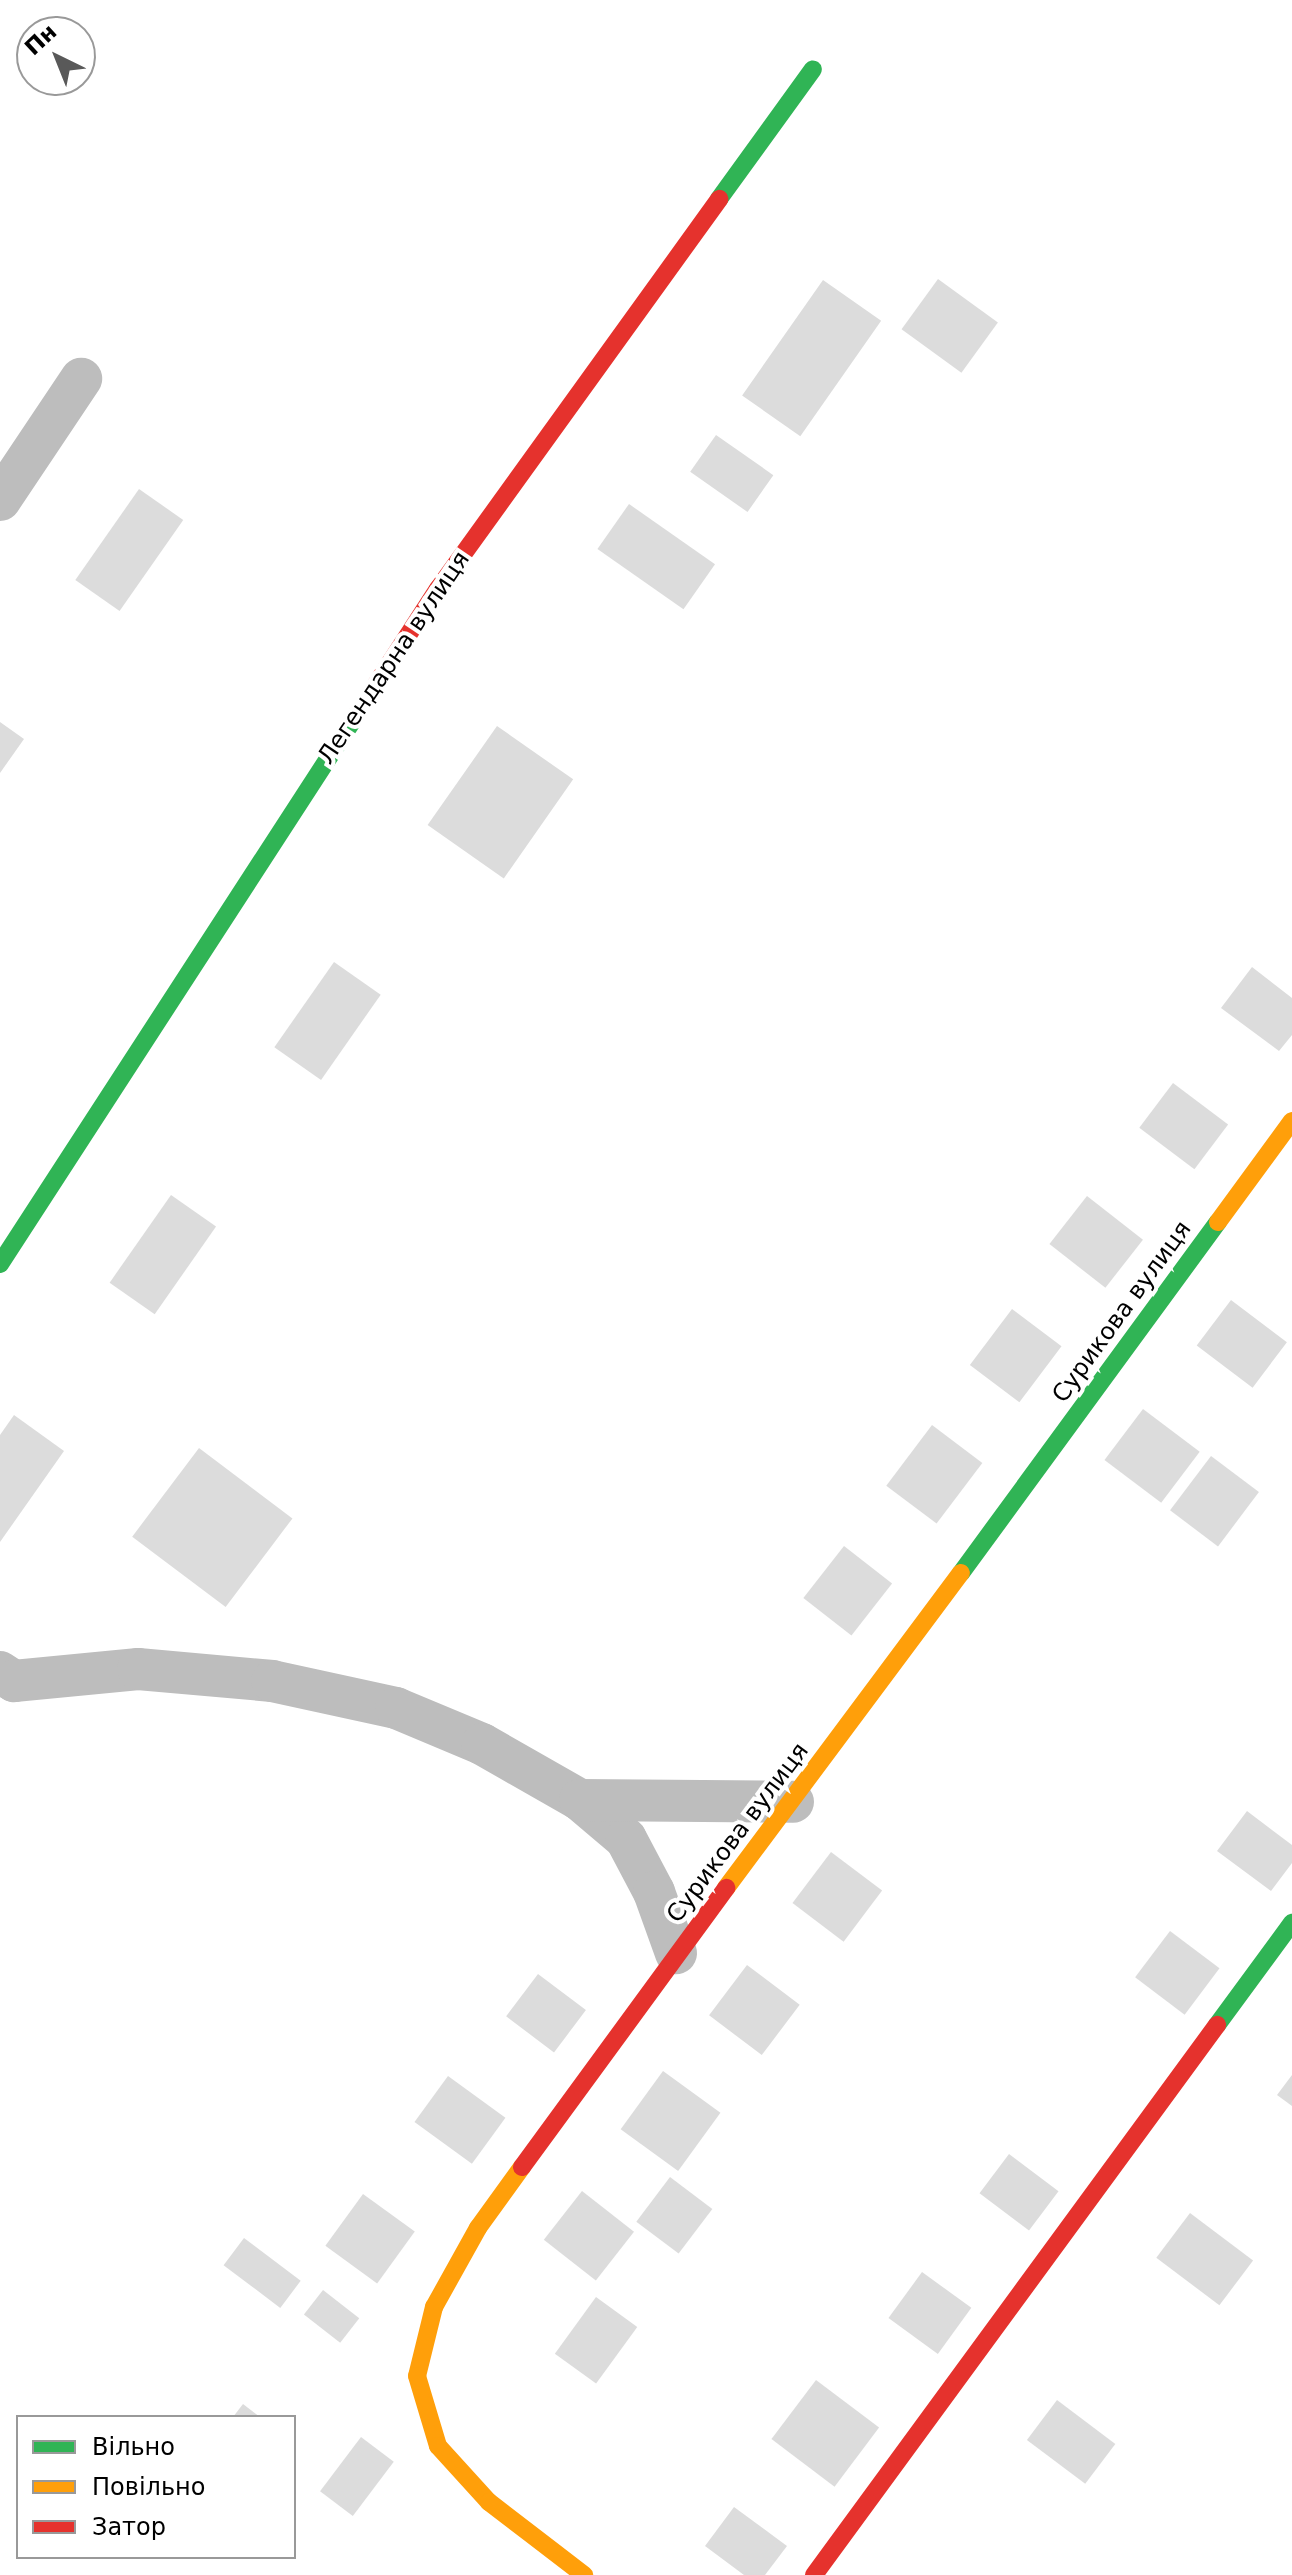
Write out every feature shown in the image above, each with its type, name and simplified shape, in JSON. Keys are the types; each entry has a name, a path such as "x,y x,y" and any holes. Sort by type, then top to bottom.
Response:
{"street":[{"name":"Легендарна вулиця","path":"0,1264 438,589 813,69"},
{"path":"0,500 81,379"},
{"name":"Сурикова вулиця","path":"584,2575 489,2502 438,2446 417,2376 434,2307 478,2228 676,1953 793,1802 1292,1121"},
{"path":"5,1689 138,1669 272,1681 396,1708 482,1744 580,1800 626,1839 654,1892 676,1953"},
{"path":"580,1800 793,1802"},
{"path":"814,2575 1292,1923"}],"building":[{"path":"938,279 998,322 961,373 902,329"},
{"path":"823,280 881,321 800,436 742,396"},
{"path":"716,435 773,475 748,512 690,472"},
{"path":"139,489 183,520 120,611 75,580"},
{"path":"629,504 715,564 683,609 597,549"},
{"path":"0,722 24,739 0,773"},
{"path":"497,726 573,779 504,878 428,825"},
{"path":"334,962 381,995 321,1080 274,1047"},
{"path":"1252,967 1292,998 1292,1035 1279,1051 1221,1008"},
{"path":"1173,1083 1228,1125 1194,1169 1139,1128"},
{"path":"171,1195 216,1227 155,1314 110,1283"},
{"path":"1087,1196 1143,1240 1105,1288 1049,1244"},
{"path":"1231,1300 1287,1342 1253,1388 1197,1346"},
{"path":"1012,1309 1062,1346 1019,1402 970,1365"},
{"path":"1143,1409 1200,1452 1161,1503 1104,1460"},
{"path":"14,1415 64,1451 0,1542 0,1435"},
{"path":"932,1425 982,1463 937,1524 886,1486"},
{"path":"199,1448 292,1518 226,1607 132,1537"},
{"path":"1211,1456 1259,1492 1218,1546 1170,1510"},
{"path":"844,1546 892,1584 851,1636 803,1598"},
{"path":"1247,1811 1292,1845 1292,1863 1271,1891 1217,1851"},
{"path":"831,1852 882,1891 844,1942 792,1903"},
{"path":"1170,1931 1220,1968 1185,2015 1135,1977"},
{"path":"747,1965 800,2005 762,2055 709,2015"},
{"path":"538,1974 586,2010 554,2052 506,2016"},
{"path":"663,2071 720,2113 678,2171 621,2129"},
{"path":"1292,2075 1292,2106 1277,2095"},
{"path":"448,2076 505,2118 472,2164 414,2122"},
{"path":"1009,2154 1059,2191 1029,2230 980,2193"},
{"path":"670,2177 712,2209 679,2254 636,2222"},
{"path":"582,2191 634,2232 596,2280 544,2240"},
{"path":"363,2194 415,2232 377,2283 325,2246"},
{"path":"1190,2213 1253,2261 1219,2305 1156,2258"},
{"path":"244,2238 301,2281 280,2308 224,2265"},
{"path":"922,2272 971,2308 938,2354 888,2318"},
{"path":"323,2290 359,2318 340,2343 304,2314"},
{"path":"596,2297 637,2327 596,2384 555,2354"},
{"path":"816,2380 879,2428 835,2487 771,2439"},
{"path":"1057,2400 1115,2444 1085,2484 1027,2440"},
{"path":"243,2404 257,2415 235,2415"},
{"path":"361,2437 394,2462 353,2516 320,2491"},
{"path":"734,2507 787,2546 765,2575 744,2575 705,2546"}],"traffic: fast":[{"path":"719,199 813,69"},
{"path":"0,1264 357,714"},
{"path":"961,1573 1218,1222"},
{"path":"1217,2025 1292,1923"}],"traffic: slow":[{"path":"1218,1222 1292,1121"},
{"path":"726,1888 961,1573"},
{"path":"522,2167 478,2228 434,2307 417,2376 438,2446 489,2502 584,2575"}],"traffic: jam":[{"path":"357,714 438,589 719,199"},
{"path":"522,2167 726,1888"},
{"path":"814,2575 1217,2025"}]}
